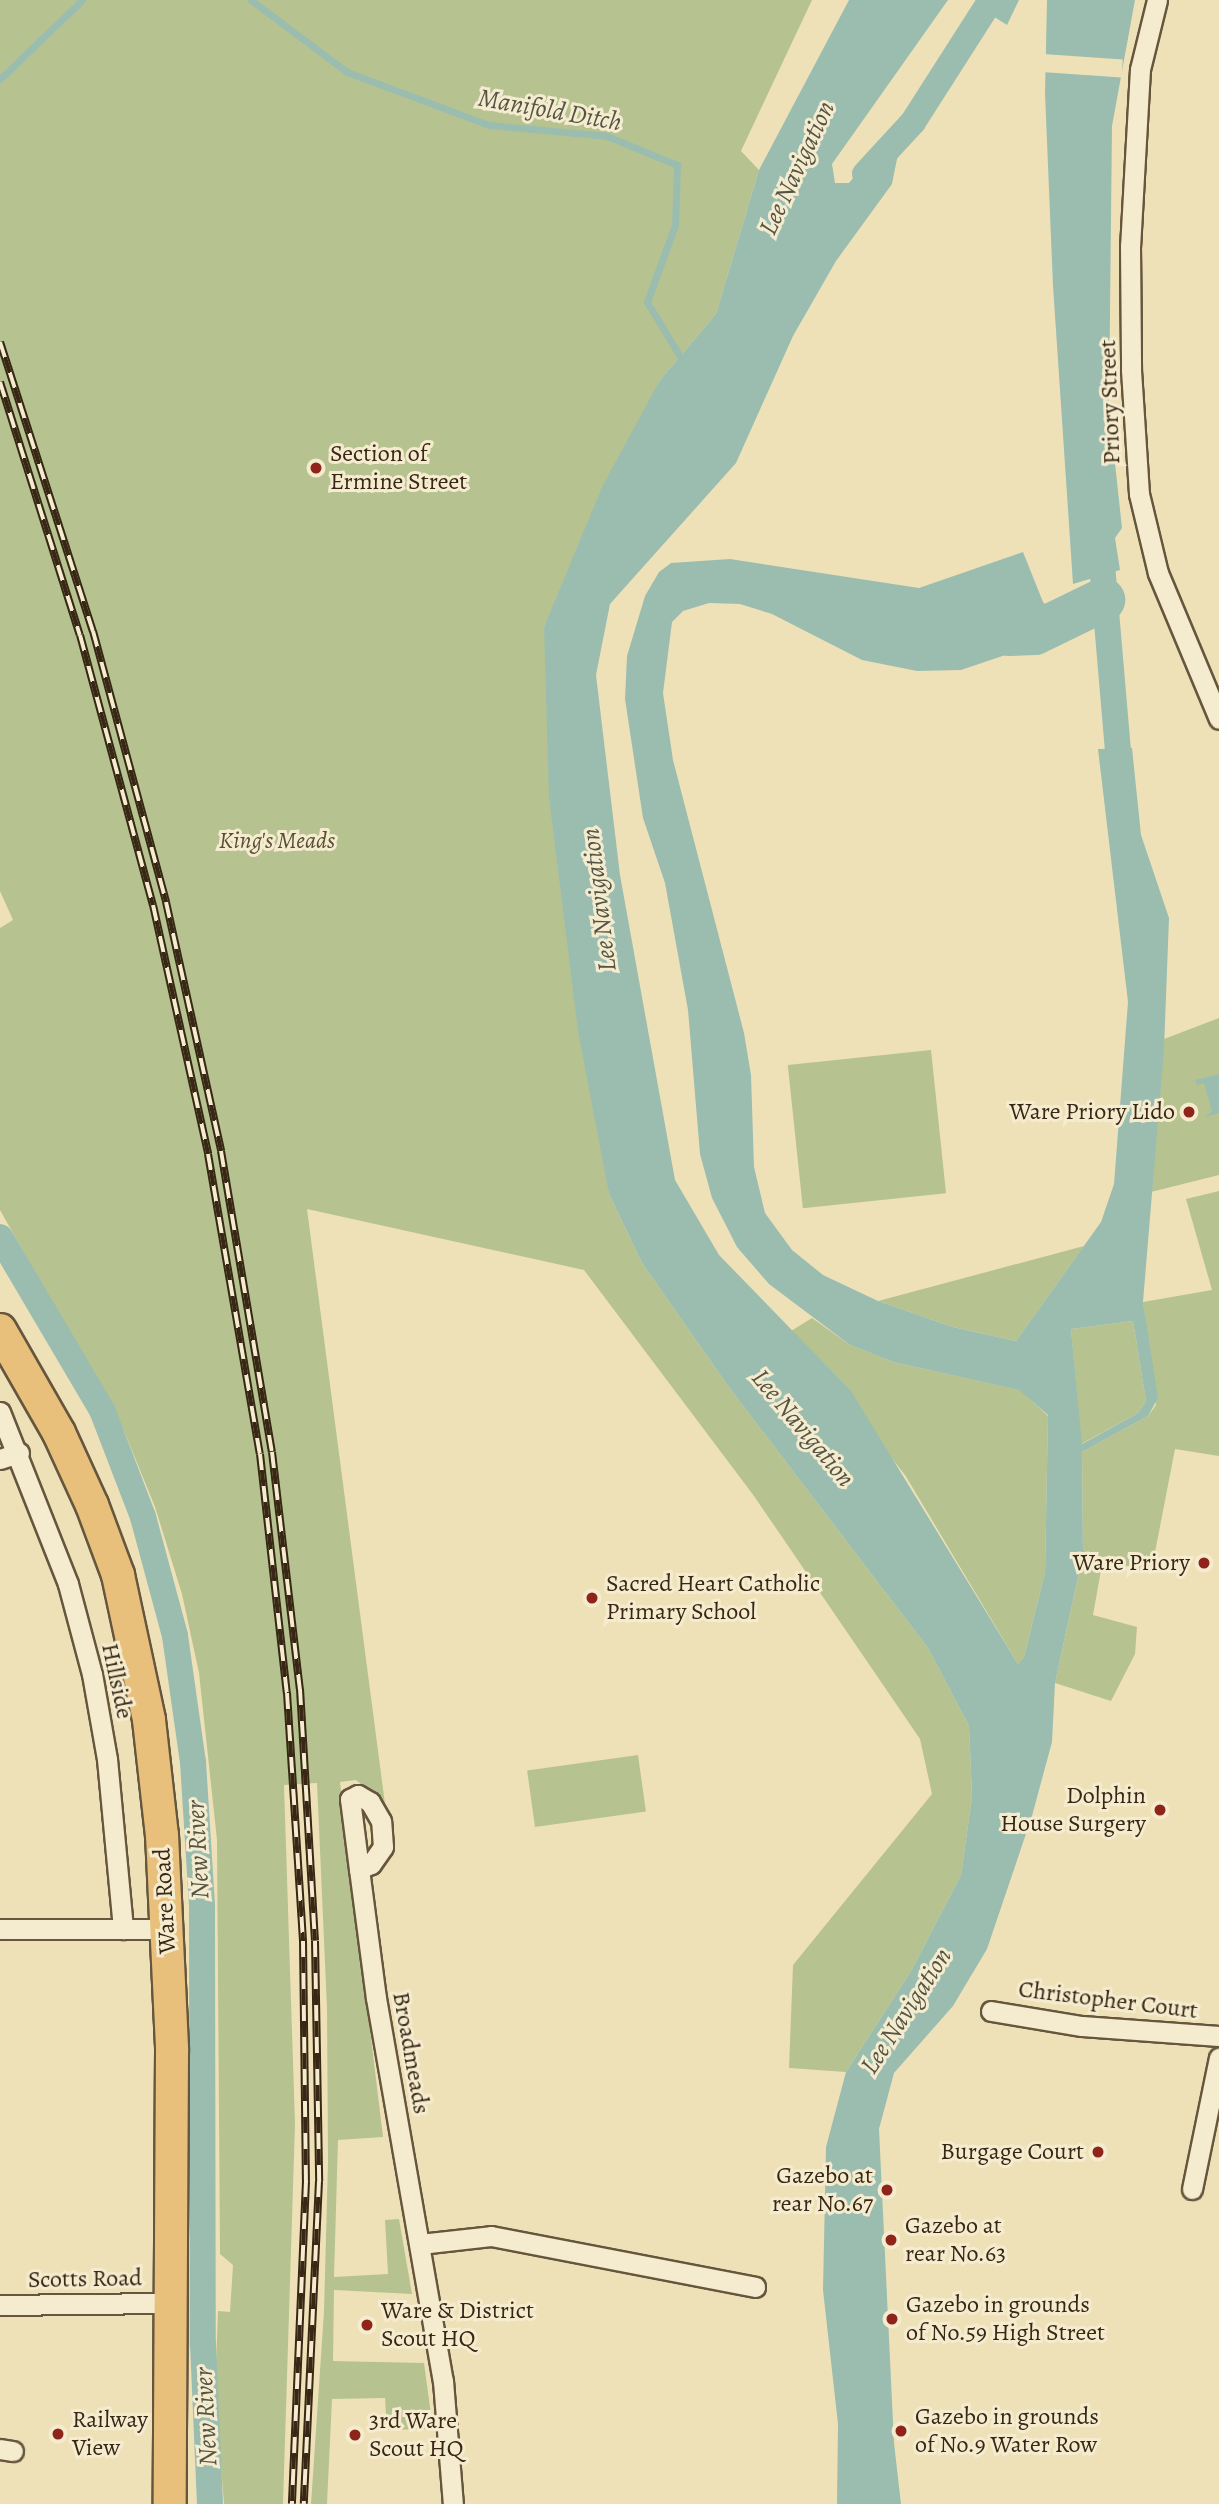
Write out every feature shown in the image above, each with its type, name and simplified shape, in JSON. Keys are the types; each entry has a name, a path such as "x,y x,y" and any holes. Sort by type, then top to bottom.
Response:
{"main road":[{"name":"Ware Road","path":"0,1330 59,1433 118,1575 149,1720 162,1835 172,2051 170,2504"}],"street":[{"name":"Priory Street","path":"1157,0 1139,69 1130,246 1131,370 1139,494 1158,573 1219,719"},
{"name":"Hillside","path":"0,1412 19,1453 68,1584 92,1674 107,1759 123,1929"},
{"path":"0,1459 19,1453"},
{"name":"Broadmeads","path":"359,1869 376,1998 449,2417 453,2504"},
{"path":"0,1929 167,1929"},
{"name":"Christopher Court","path":"991,2011 1094,2027 1219,2036"},
{"path":"1192,2189 1219,2058"},
{"path":"420,2244 491,2236 755,2287"},
{"name":"Scotts Road","path":"0,2305 171,2303"}],"green space":[{"name":"King's Meads","path":"0,0 812,0 741,151 759,170 716,314 660,380 544,627 609,1194 642,1263 728,1386 928,1648 969,1726 972,1797 961,1875 911,1971 846,2072 789,2068 793,1965 932,1794 920,1739 754,1496 584,1270 307,1209 385,1804 356,1780 340,1782 383,2137 338,2140 334,2277 388,2274 385,2220 399,2219 412,2294 334,2290 333,2361 424,2363 433,2429 387,2430 385,2398 332,2399 327,2504 311,2504 324,2311 328,2161 327,2008 317,1783 284,1785 295,2124 283,2504 224,2504 215,2392 218,2311 230,2312 233,2265 220,2254 217,1840 199,1673 182,1594 155,1507 124,1431 0,1210 0,928 13,920 0,891"},
{"name":"Ware Priory Lido","path":"1219,1018 1219,1175 1151,1192 1164,1039"},
{"path":"931,1050 946,1193 803,1208 788,1065"},
{"path":"1219,1191 1219,1456 1175,1449 1151,1573 1103,1559 1093,1615 1137,1627 1135,1654 1111,1701 1055,1683 1083,1554 1082,1452 1148,1416 1156,1405 1143,1302 1212,1290 1186,1199"},
{"path":"1084,1246 1016,1341 953,1327 878,1301"},
{"path":"812,1318 850,1345 893,1362 1020,1390 1048,1416 1045,1572 1024,1657 1018,1664 905,1475 791,1331"},
{"path":"1133,1321 1146,1401 1138,1413 1081,1444 1071,1329"},
{"path":"638,1755 646,1811 535,1827 527,1771"}],"water":[{"name":"Lee Navigation","path":"849,0 948,0 832,164 835,183 849,183 883,143 898,154 892,184 836,261 793,336 736,463 610,604 596,675 620,875 675,1180 719,1255 851,1391 1018,1664 1024,1657 1045,1572 1048,1415 1019,1390 893,1362 850,1345 769,1284 737,1247 712,1198 700,1154 688,1010 665,883 643,818 625,699 627,656 645,596 659,572 671,563 730,559 919,588 1023,552 1043,602 1052,611 1065,612 1066,625 1044,642 961,670 917,671 862,660 772,614 740,604 709,603 683,611 672,622 663,693 673,760 744,1033 751,1075 754,1167 765,1213 792,1250 823,1275 878,1301 953,1327 1016,1341 1101,1222 1114,1184 1128,1002 1098,749 1132,748 1141,835 1169,918 1164,1049 1143,1302 1158,1398 1148,1416 1082,1452 1083,1554 1055,1683 1052,1742 1032,1816 987,1949 953,2006 894,2073 879,2129 894,2443 901,2504 837,2504 838,2424 823,2290 826,2147 846,2072 911,1971 961,1875 972,1797 969,1726 928,1648 728,1386 642,1263 609,1194 578,1031 549,798 544,627 603,485 660,380 716,314 759,170","holes":["1133,1321 1146,1401 1138,1413 1082,1444 1071,1329"]},
{"path":"976,0 1019,0 1007,25 974,4"},
{"path":"1047,0 1135,0 1112,126 1109,408 1122,528 1115,538 1120,570 1073,584 1053,286 1045,93"},
{"path":"965,32 975,42 918,127 904,116"},
{"path":"1219,1074 1219,1113 1205,1117 1212,1111 1204,1083 1197,1085 1195,1080"}],"pier":[{"path":"1043,54 1123,60 1122,78 1042,72"}],"waterway":[{"path":"0,79 82,0"},
{"name":"Manifold Ditch","path":"251,0 347,72 489,125 607,136 677,165 675,225 647,302 684,363"},
{"path":"865,174 913,122 991,0"},
{"path":"1100,541 1121,785"},
{"path":"1008,634 1035,633 1103,600"},
{"name":"New River","path":"0,1237 102,1410 143,1517 175,1636 193,1762 202,1906 203,2344 210,2504"}],"railway":[{"path":"0,342 93,631 166,902 221,1151 272,1452 300,1689 315,1941 319,2181 304,2504"},
{"path":"0,382 80,635 153,905 208,1154 260,1454 287,1693 303,1941 306,2181 292,2504"}],"place":[{"name":"Section of Ermine Street","path":"316,468"},
{"name":"Ware Priory Lido","path":"1189,1112"},
{"name":"Ware Priory","path":"1204,1563"},
{"name":"Sacred Heart Catholic Primary School","path":"592,1598"},
{"name":"Dolphin House Surgery","path":"1160,1810"},
{"name":"Burgage Court","path":"1098,2152"},
{"name":"Gazebo at rear No.67","path":"887,2190"},
{"name":"Gazebo at rear No.63","path":"891,2240"},
{"name":"Gazebo in grounds of No.59 High Street","path":"892,2319"},
{"name":"Ware & District Scout HQ","path":"367,2325"},
{"name":"Gazebo in grounds of No.9 Water Row","path":"901,2431"},
{"name":"Railway View","path":"58,2434"},
{"name":"3rd Ware Scout HQ","path":"355,2435"}]}
